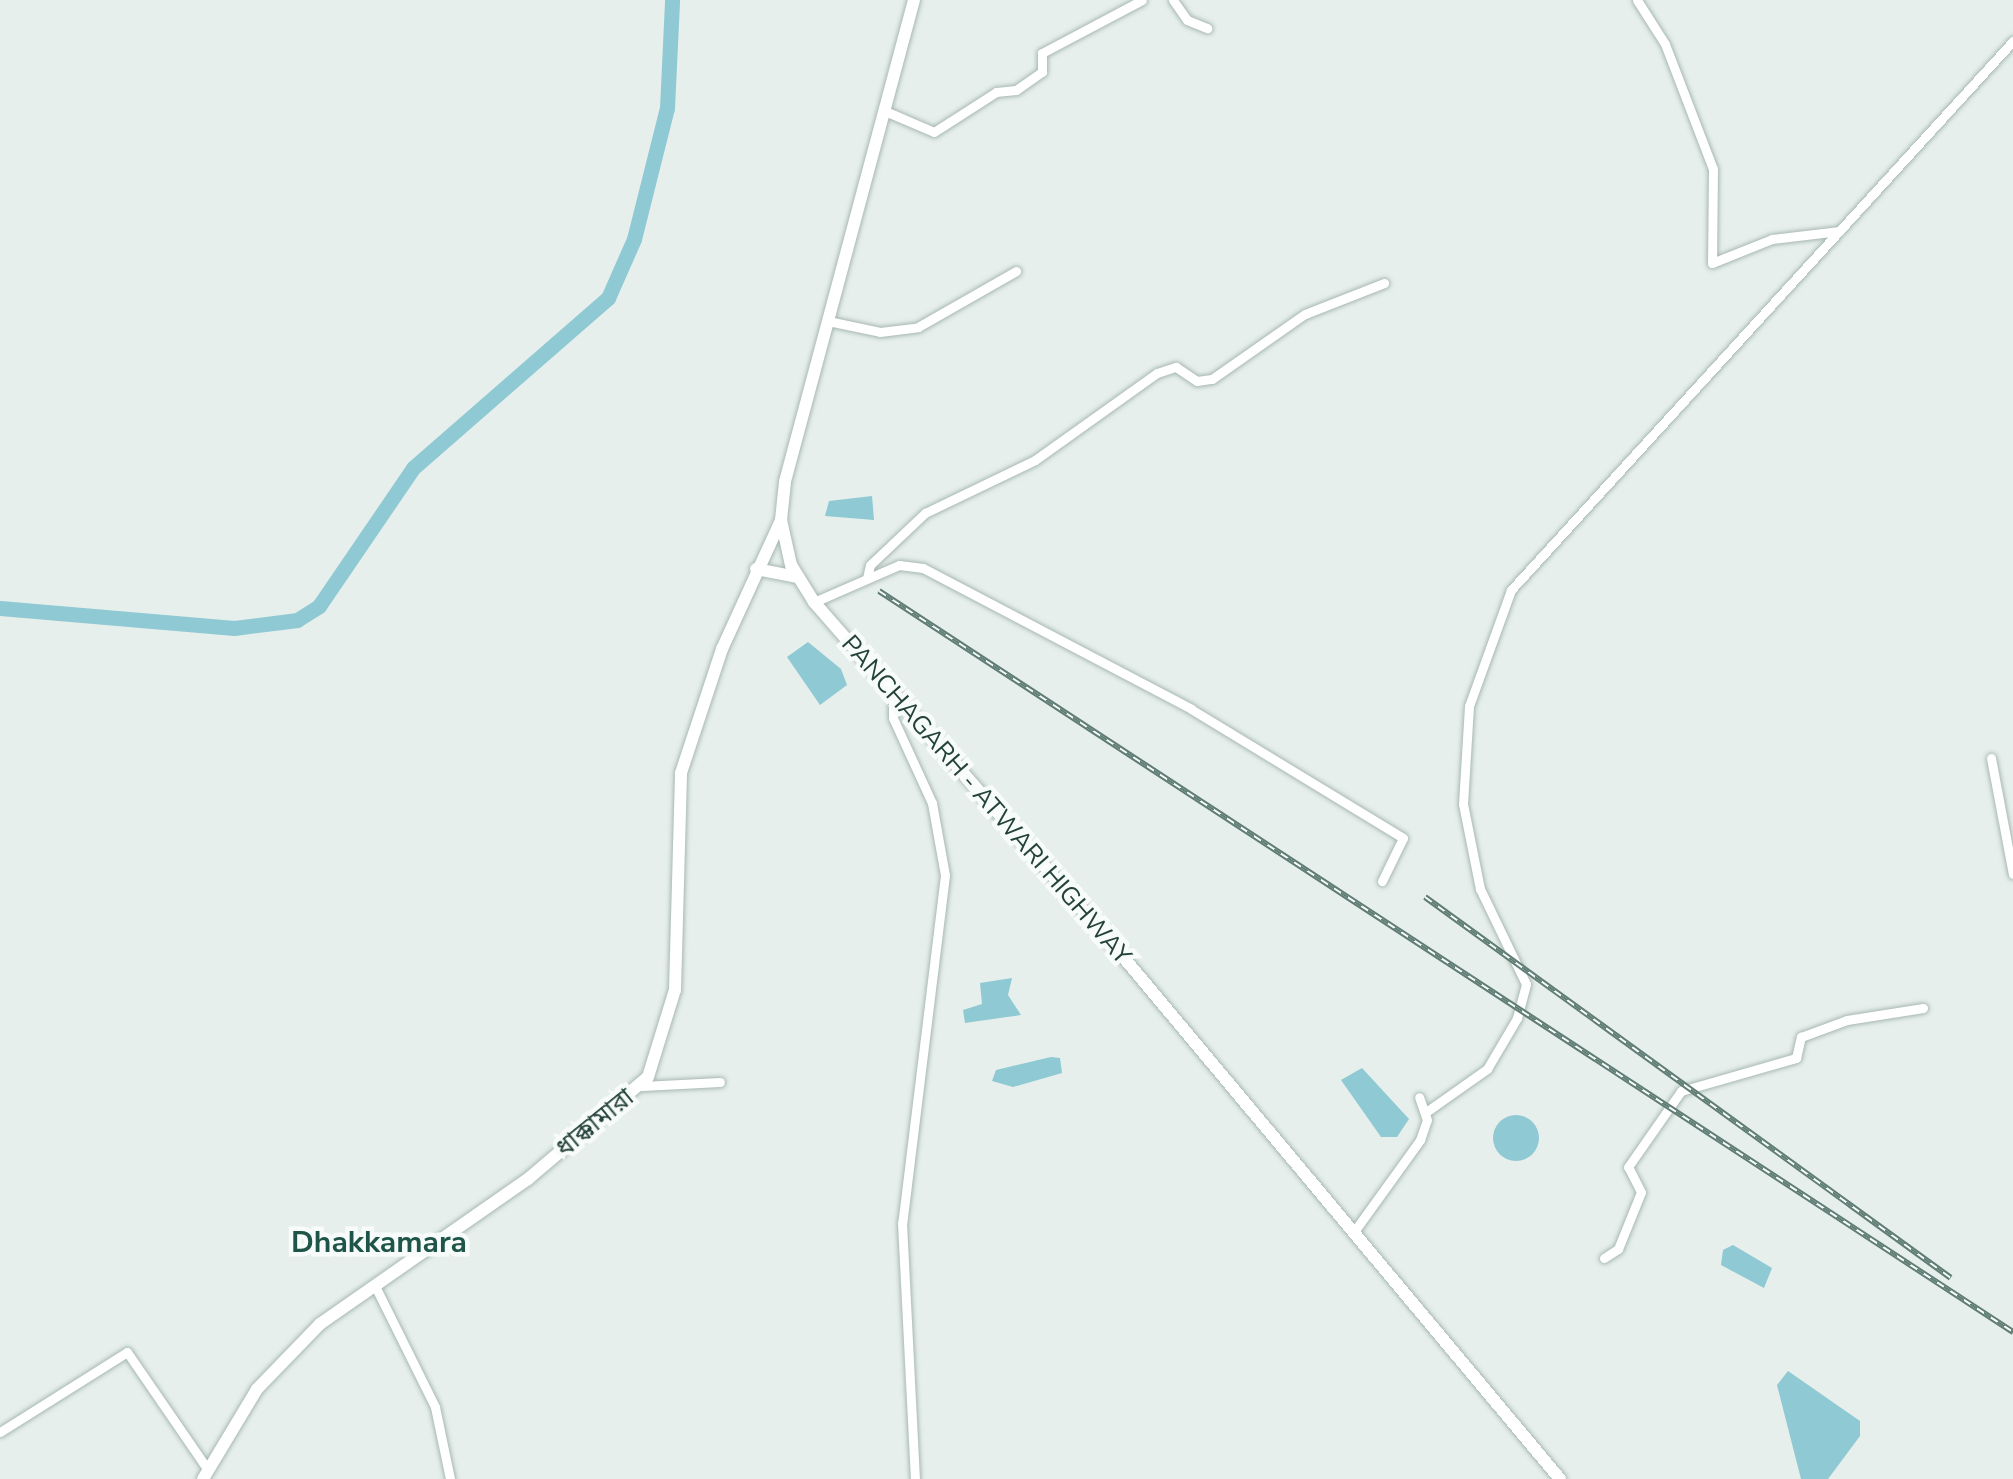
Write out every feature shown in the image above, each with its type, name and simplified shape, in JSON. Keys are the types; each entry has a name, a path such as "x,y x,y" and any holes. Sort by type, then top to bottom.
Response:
{"main road":[{"name":"PANCHAGARH - ATWARI HIGHWAY","path":"914,0 828,320 781,520 797,577 814,602 1560,1479"},
{"name":"ধাক্কামারা","path":"206,1474 278,1366 320,1324 377,1290 642,1086 660,1052 675,990 681,773 756,569 781,520"},
{"path":"756,569 797,577"}],"street":[{"path":"884,111 934,132 996,92 1016,90 1042,72 1042,53 1142,0"},
{"path":"1174,0 1187,20 1207,28"},
{"path":"1637,0 1664,44 1712,169 1712,263 1772,239 1840,231"},
{"path":"1426,1112 1486,1069 1517,1018 1526,984 1480,890 1463,804 1469,706 1502,606 1540,552 2013,41"},
{"path":"828,320 880,332 918,327 1016,271"},
{"path":"867,578 870,565 925,513 1065,442 1157,373 1176,367 1197,381 1212,379 1305,314 1384,284"},
{"path":"814,602 905,564 923,568 1191,710 1403,838 1382,881"},
{"path":"894,692 892,718 932,802 945,875 902,1222 915,1479"},
{"path":"1991,758 2013,874"},
{"path":"1604,1258 1618,1250 1641,1192 1628,1167 1683,1090 1796,1058 1801,1037 1847,1020 1924,1008"},
{"path":"642,1086 720,1082"},
{"path":"1353,1233 1420,1140 1426,1112 1419,1097"},
{"path":"377,1290 435,1407 450,1479"},
{"path":"0,1432 127,1352 206,1474"}],"water":[{"path":"872,496 874,520 825,516 829,501"},
{"path":"808,642 841,669 847,685 820,705 787,657"},
{"path":"1012,978 1008,995 1021,1015 965,1023 963,1010 982,1004 980,983"},
{"path":"1060,1058 1062,1073 1013,1087 992,1081 996,1070"},
{"path":"1362,1068 1409,1119 1397,1137 1381,1137 1341,1080"},
{"path":"1516,1115 1532,1122 1539,1138 1532,1154 1516,1161 1500,1154 1493,1138 1500,1122"},
{"path":"1733,1245 1772,1268 1764,1288 1721,1265 1723,1250"},
{"path":"1788,1371 1860,1421 1860,1436 1828,1479 1801,1479 1777,1385"}],"waterway":[{"path":"0,608 234,628 297,620 319,606 413,468 608,298 634,239 667,108 672,0"}],"railway":[{"path":"879,591 2013,1332"},
{"path":"1425,897 1951,1278"}],"district":[{"name":"Dhakkamara","path":"379,1243"}]}
